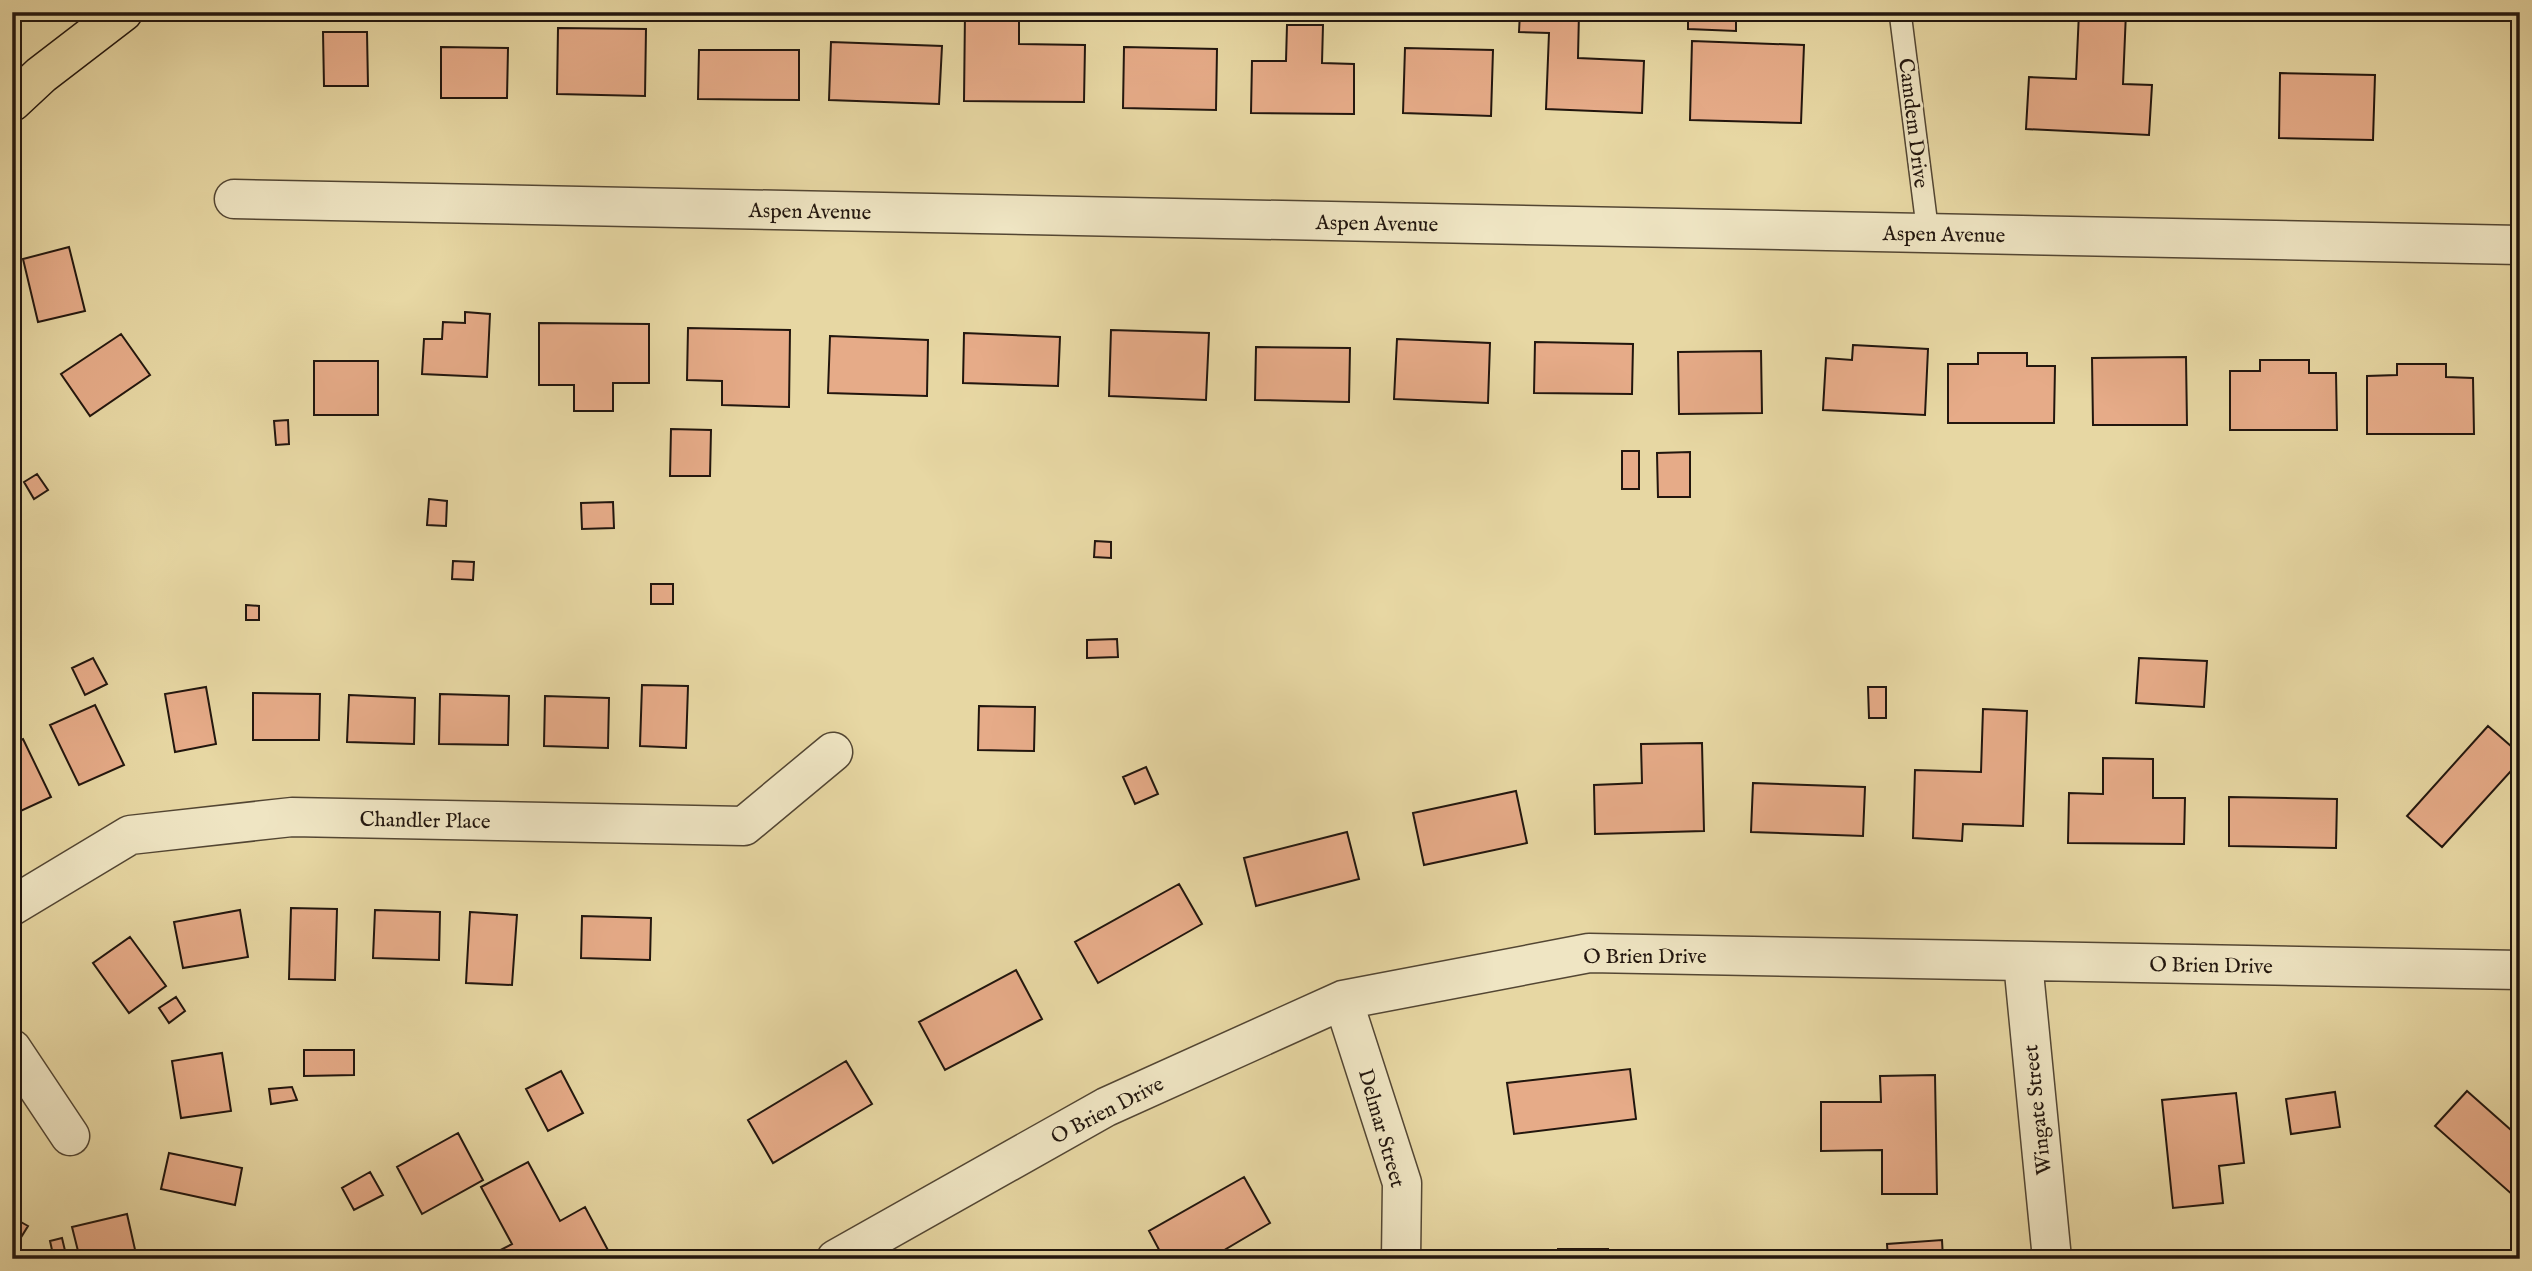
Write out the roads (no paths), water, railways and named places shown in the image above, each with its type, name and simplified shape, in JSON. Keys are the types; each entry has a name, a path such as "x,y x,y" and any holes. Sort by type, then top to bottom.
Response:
{"highway":[{"path":"12,102 41,75 124,12"}],"street":[{"name":"Aspen Avenue","path":"234,199 2520,245"},
{"name":"Chandler Place","path":"12,906 130,835 292,817 744,826 832,752"},
{"name":"O Brien Drive","path":"836,1259 1106,1107 1343,1000 1589,953 2520,970"},
{"name":"Wingate Street","path":"2023,962 2052,1259"},
{"name":"Delmar Street","path":"1343,1000 1402,1183 1401,1259"},
{"path":"12,1049 70,1136"}],"lane":[{"name":"Camdem Drive","path":"1900,12 1928,234"}]}
